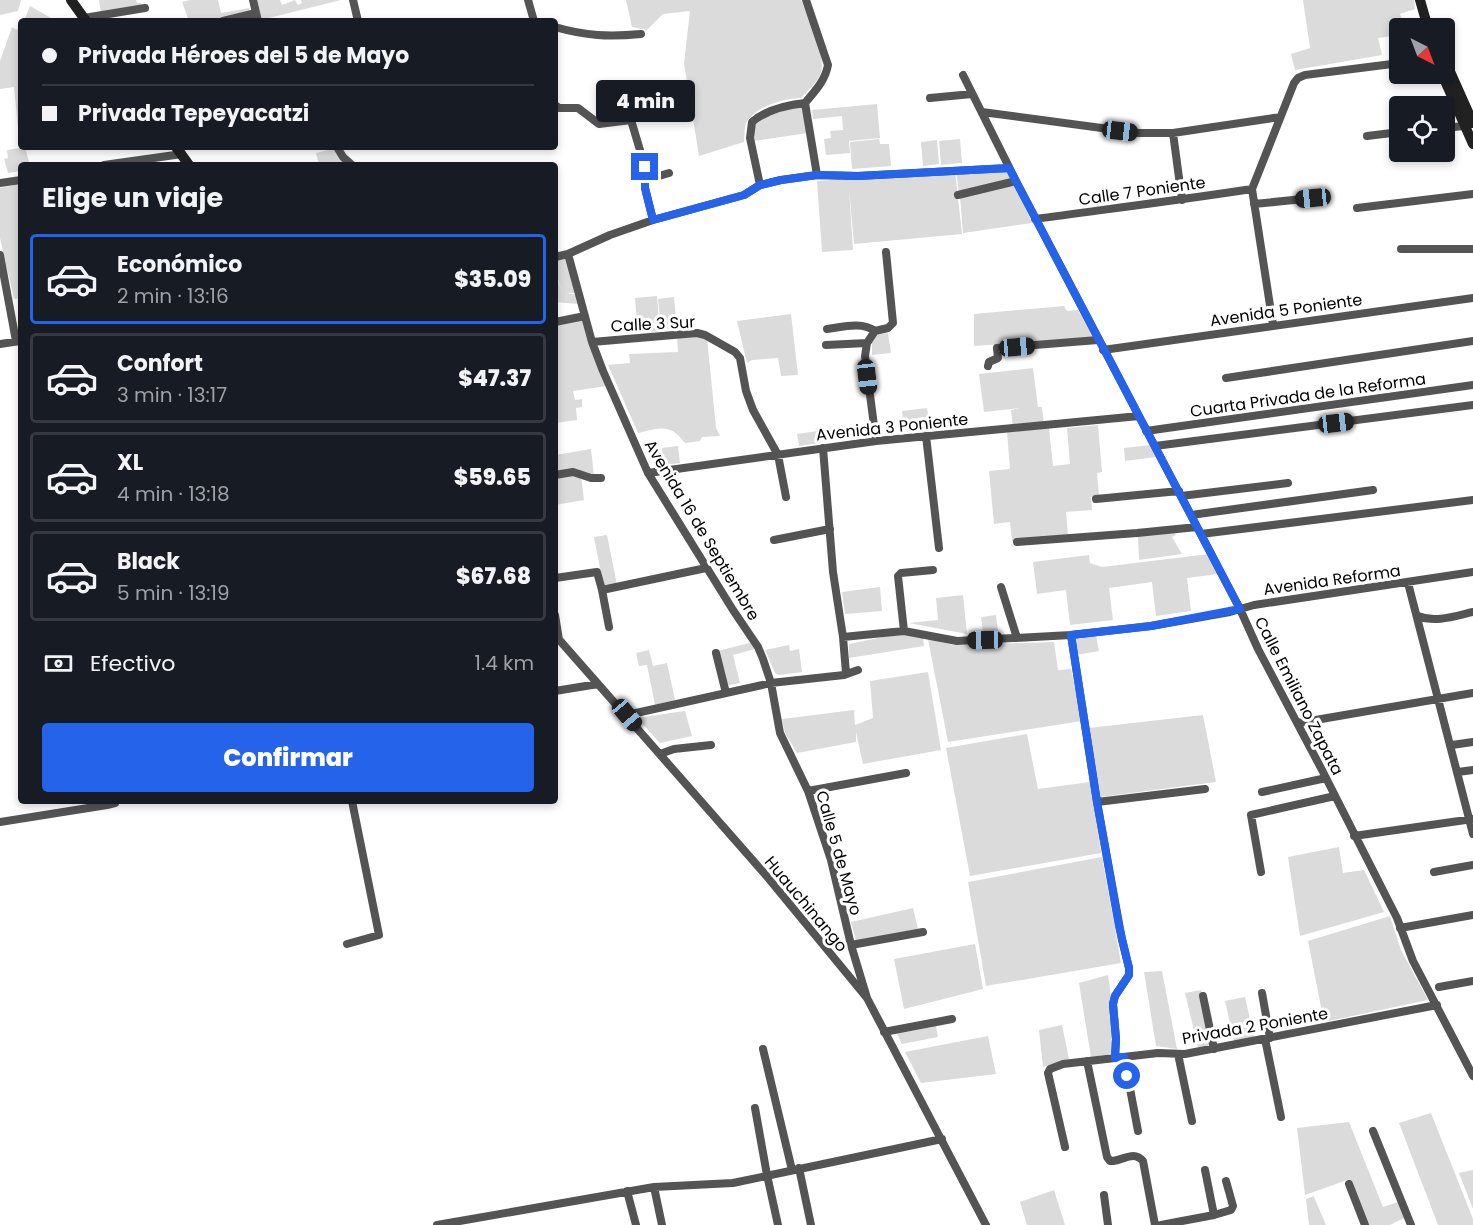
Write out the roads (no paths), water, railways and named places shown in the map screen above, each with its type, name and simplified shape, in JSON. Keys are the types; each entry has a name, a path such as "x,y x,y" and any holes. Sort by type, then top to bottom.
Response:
{"main road":[{"path":"71,0 84,18"},
{"path":"1420,0 1425,18"},
{"path":"1449,84 1466,110"},
{"path":"1455,84 1466,110 1473,144"}],"street":[{"path":"253,0 257,17"},
{"path":"353,0 357,18"},
{"path":"528,0 533,18"},
{"path":"760,185 750,138 752,122 760,116 790,105 805,103 820,86 826,74 828,65 806,0"},
{"path":"90,18 145,8"},
{"path":"558,28 579,34 600,36 641,34"},
{"path":"1274,325 1252,189 1294,83 1305,75 1389,64"},
{"name":"Calle Emiliano Zapata","path":"963,75 1035,219 1240,609 1258,649 1397,918 1413,960 1473,1076"},
{"path":"930,98 972,94"},
{"path":"805,103 817,175"},
{"path":"558,107 578,108 599,124 631,120 645,167 645,188 653,220"},
{"path":"982,112 1139,133 1173,133 1280,117"},
{"path":"1173,133 1182,200"},
{"path":"1367,136 1389,133"},
{"path":"340,150 349,162"},
{"path":"120,162 179,151"},
{"path":"558,256 568,254 610,235 653,220 744,195 760,185 781,180 817,175 858,176 1009,168"},
{"path":"646,180 669,172"},
{"path":"0,183 18,180"},
{"path":"958,195 1016,181"},
{"name":"Calle 7 Poniente","path":"1035,219 1252,189"},
{"path":"1357,208 1473,194"},
{"path":"1254,204 1313,198"},
{"path":"1401,249 1473,249"},
{"path":"876,441 865,356 867,343 875,331 888,328 893,323 886,252"},
{"name":"Avenida 16 de Septiembre","path":"568,254 592,342 622,417 648,473 758,647 771,683"},
{"path":"0,255 18,333"},
{"name":"Avenida 5 Poniente","path":"1103,350 1473,298"},
{"path":"558,321 585,316"},
{"path":"827,329 862,326 875,331"},
{"name":"Calle 3 Sur","path":"592,342 697,333 735,352 740,358 746,391 753,410 778,455 786,497"},
{"path":"988,366 989,362 998,358 997,348 1098,340"},
{"path":"0,344 18,341"},
{"path":"1226,378 1473,342"},
{"path":"826,345 867,343"},
{"name":"Cuarta Privada de la Reforma","path":"1146,431 1473,385"},
{"path":"1155,446 1473,405"},
{"name":"Avenida 3 Poniente","path":"648,473 876,441 1139,416"},
{"path":"926,436 939,548"},
{"path":"823,448 833,572 846,673"},
{"path":"558,474 573,472 591,478 601,478"},
{"path":"1096,499 1180,494 1288,483"},
{"path":"1191,515 1373,490"},
{"path":"1017,542 1199,530 1473,500"},
{"path":"774,540 830,529"},
{"path":"602,590 706,567"},
{"path":"904,630 898,576 901,573 933,570"},
{"path":"558,578 597,572 609,627"},
{"name":"Avenida Reforma","path":"843,637 904,630 957,641 1071,635 1151,626 1254,605 1473,572"},
{"path":"1408,583 1458,772 1469,801 1473,834"},
{"path":"1001,586 1017,638"},
{"path":"1418,616 1427,620 1435,620 1473,612"},
{"path":"1071,635 1097,802 1119,926 1129,968 1129,975 1115,996 1113,1004 1119,1058 1137,1131"},
{"name":"Huauchinango","path":"558,638 764,873 867,998 986,1225"},
{"path":"716,652 726,693"},
{"path":"627,715 771,683 844,675 858,670"},
{"name":"Calle 5 de Mayo","path":"771,683 780,733 808,791 831,860 851,945 867,998"},
{"path":"558,691 598,684"},
{"path":"1298,723 1473,693"},
{"path":"1452,745 1473,742"},
{"path":"660,754 674,749 711,745"},
{"path":"1458,772 1473,770"},
{"path":"808,791 906,773"},
{"path":"1262,792 1326,778"},
{"path":"1097,802 1205,789"},
{"path":"1261,872 1251,815 1335,796"},
{"path":"0,822 111,804"},
{"path":"347,944 379,935 353,804"},
{"path":"1354,836 1471,819"},
{"path":"1434,872 1473,865"},
{"path":"1400,928 1473,915"},
{"path":"851,945 923,932"},
{"path":"1439,987 1473,981"},
{"path":"1262,993 1281,1117"},
{"path":"1203,996 1214,1049"},
{"name":"Privada 2 Poniente","path":"1065,1147 1048,1073 1050,1069 1063,1064 1214,1049 1437,1005"},
{"path":"884,1032 952,1019"},
{"path":"763,1049 811,1225"},
{"path":"1178,1054 1192,1121"},
{"path":"1087,1061 1107,1157 1110,1161 1115,1162 1133,1155 1139,1156 1143,1161 1155,1225"},
{"path":"755,1108 778,1225"},
{"path":"1374,1131 1411,1225"},
{"path":"437,1225 654,1187 734,1183 942,1139"},
{"path":"1205,1170 1214,1215"},
{"path":"1161,1225 1227,1212 1233,1206 1226,1181"},
{"path":"1349,1184 1365,1225"},
{"path":"654,1187 663,1225"},
{"path":"627,1191 636,1225"},
{"path":"1104,1196 1108,1225"}]}
